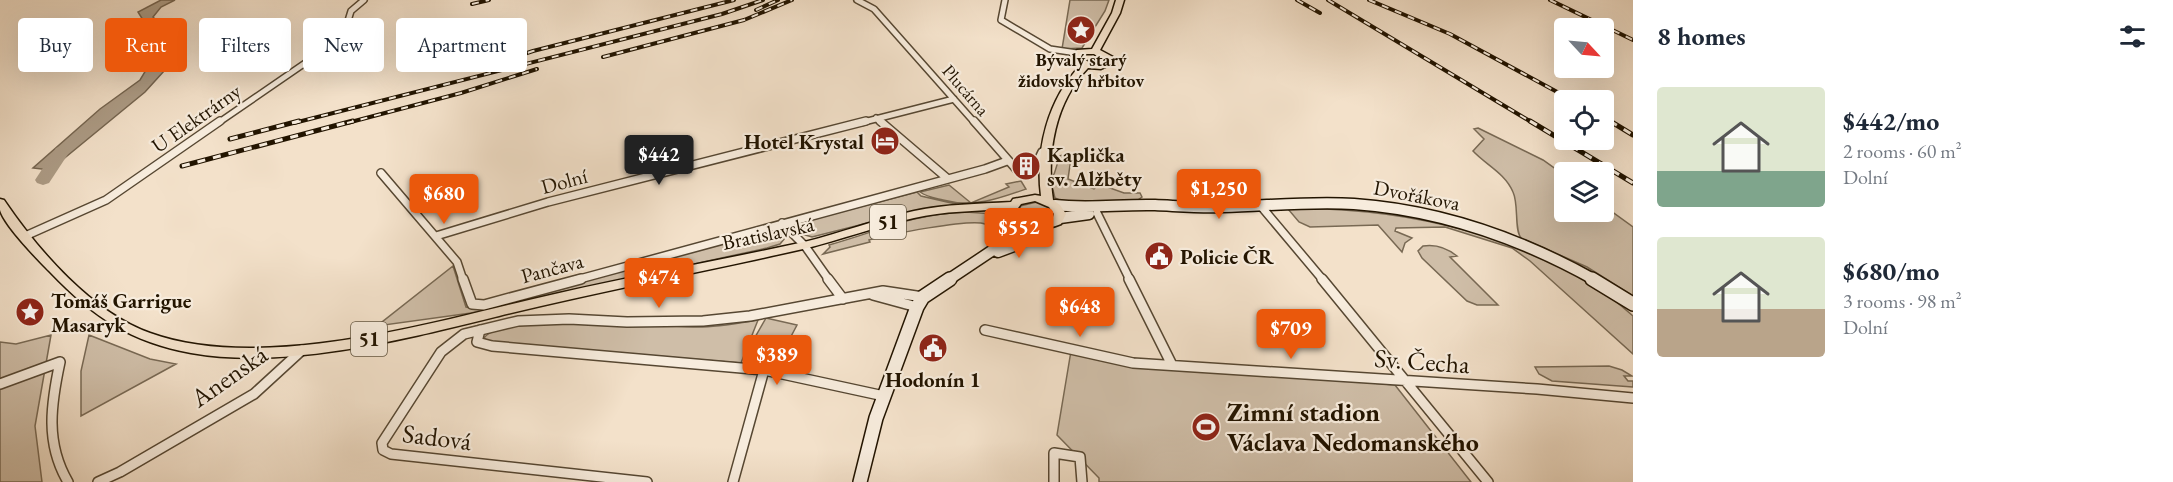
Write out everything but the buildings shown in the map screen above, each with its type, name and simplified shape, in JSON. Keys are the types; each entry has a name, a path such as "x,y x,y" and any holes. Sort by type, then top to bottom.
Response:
{"main road":[{"path":"1095,51 1116,13 1120,0"},
{"path":"1095,51 1107,56 1110,63 1101,66 1086,65 1076,55 1095,51"},
{"path":"981,259 1014,246 1038,226 1052,224 1060,218 1046,190 1048,150 1059,102 1070,83 1086,65"},
{"path":"860,482 884,396 920,302 1016,234 1015,213 1028,198 1046,167"},
{"path":"1028,198 1052,204"},
{"name":"51","path":"0,202 22,237 86,298 122,326 175,345 203,350 261,352 302,350"},
{"name":"Dvořákova","path":"1052,204 1073,207 1336,203 1377,206 1459,222 1536,249 1596,280 1633,304"},
{"name":"Dvořákova","path":"1060,218 1099,218 1168,210 1176,207"},
{"name":"Bratislavská","path":"302,350 464,320 657,274 805,246 919,213 974,209 1015,213"},
{"name":"51","path":"1015,213 1038,226"}],"street":[{"name":"U Elektrárny","path":"22,237 99,204 263,93 343,37 348,14 353,4 364,0"},
{"name":"Plucárna","path":"857,0 874,9 1007,160 1022,172 1032,173 1042,153 1048,150"},
{"path":"1005,0 1001,20 1057,51 1076,55"},
{"path":"876,118 954,99"},
{"path":"876,118 948,179"},
{"name":"Dolní","path":"436,236 475,222 548,202 876,118"},
{"name":"Pančava","path":"436,236 457,262 472,304 477,305 948,179 1007,160"},
{"path":"381,174 436,236"},
{"path":"1260,205 1488,482"},
{"path":"1099,218 1172,365"},
{"path":"783,223 805,246 843,299"},
{"name":"Sadová","path":"647,482 391,454 383,450 381,443 441,352 464,334 518,321 569,319 627,322 703,321 750,316 872,295 920,302"},
{"path":"480,330 477,342 492,346 764,370 884,396"},
{"name":"Sv. Čecha","path":"985,330 1133,363 1537,389 1633,398"},
{"name":"Anenská","path":"98,482 120,472 254,394 302,350"},
{"path":"0,384 60,362 50,410 51,432 61,471 68,482"},
{"path":"733,482 764,370"},
{"path":"1054,482 1054,453 1080,458 1082,482"}],"shaded area":[{"path":"161,0 175,0 161,7 154,18 142,18 138,12"},
{"path":"1070,0 1109,0 1105,11 1082,48 1062,49"},
{"path":"145,72 163,72 145,92 50,170 33,168 100,109 140,80"},
{"path":"1478,128 1543,160 1554,168 1554,222 1614,222 1614,213 1633,227 1633,296 1587,267 1521,238 1515,197 1510,185 1473,151 1484,139 1474,129"},
{"path":"1064,155 1071,158 1068,179 1094,189 1099,184 1124,193 1140,193 1142,197 1135,202 1064,202 1055,198 1053,190 1049,189 1059,156"},
{"path":"1021,181 1026,189 995,199 971,203 1009,187 1006,184"},
{"path":"949,185 971,203 943,200 920,192"},
{"path":"917,192 921,196 960,205 919,210 812,237 802,234 796,226 806,221"},
{"path":"1037,202 1049,206 1054,214 1052,217 1036,221 1020,213 1020,206"},
{"path":"1288,209 1332,209 1378,213 1471,232 1516,247 1558,266 1598,289 1633,316 1633,354 1530,261 1512,248 1445,227 1396,228 1395,231 1412,238 1405,243 1402,252 1378,225 1310,227 1299,222"},
{"path":"966,212 994,214 999,234 985,224 964,223 869,240 870,242 823,254 830,247 829,245 896,224 929,216"},
{"path":"772,230 780,231 785,238 780,244 767,248 471,313 377,326 453,266 466,307 477,309"},
{"path":"1423,246 1441,247 1457,256 1450,257 1498,305 1477,305 1467,301 1422,258 1418,251"},
{"path":"766,318 797,325 778,361 746,353"},
{"path":"758,320 741,363 487,342 484,338 496,330 519,326 584,323 698,327"},
{"path":"51,335 35,426 42,482 0,482 0,342 16,344"},
{"path":"89,335 150,359 176,364 81,416 81,371"},
{"path":"1071,351 1204,368 1395,385 1471,482 1099,482 1099,478 1057,435"},
{"path":"1609,366 1632,376 1624,376 1628,381 1633,381 1633,387 1552,381 1539,374 1535,367"}],"waterway":[{"path":"43,180 62,151"}],"railway":[{"path":"472,4 489,0"},
{"path":"527,53 734,0"},
{"path":"294,123 722,14 763,0"},
{"path":"756,10 778,0"},
{"path":"603,57 744,20 792,0"},
{"path":"1297,0 1320,13"},
{"path":"1328,0 1533,123"},
{"path":"1369,0 1450,34 1554,90"},
{"path":"1550,0 1633,40"},
{"path":"347,123 461,93 537,69"},
{"path":"230,139 299,121"},
{"path":"182,166 353,121"},
{"path":"1530,121 1633,183"},
{"path":"1614,123 1633,135"}],"place":[{"name":"Bývalý starý židovský hřbitov","path":"1081,30"},
{"name":"Hotel Krystal","path":"885,141"},
{"name":"Kaplička sv. Alžběty","path":"1026,166"},
{"name":"Policie ČR","path":"1159,256"},
{"name":"Tomáš Garrigue Masaryk","path":"30,312"},
{"name":"Hodonín 1","path":"933,348"},
{"name":"Zimní stadion Václava Nedomanského","path":"1206,427"}]}
